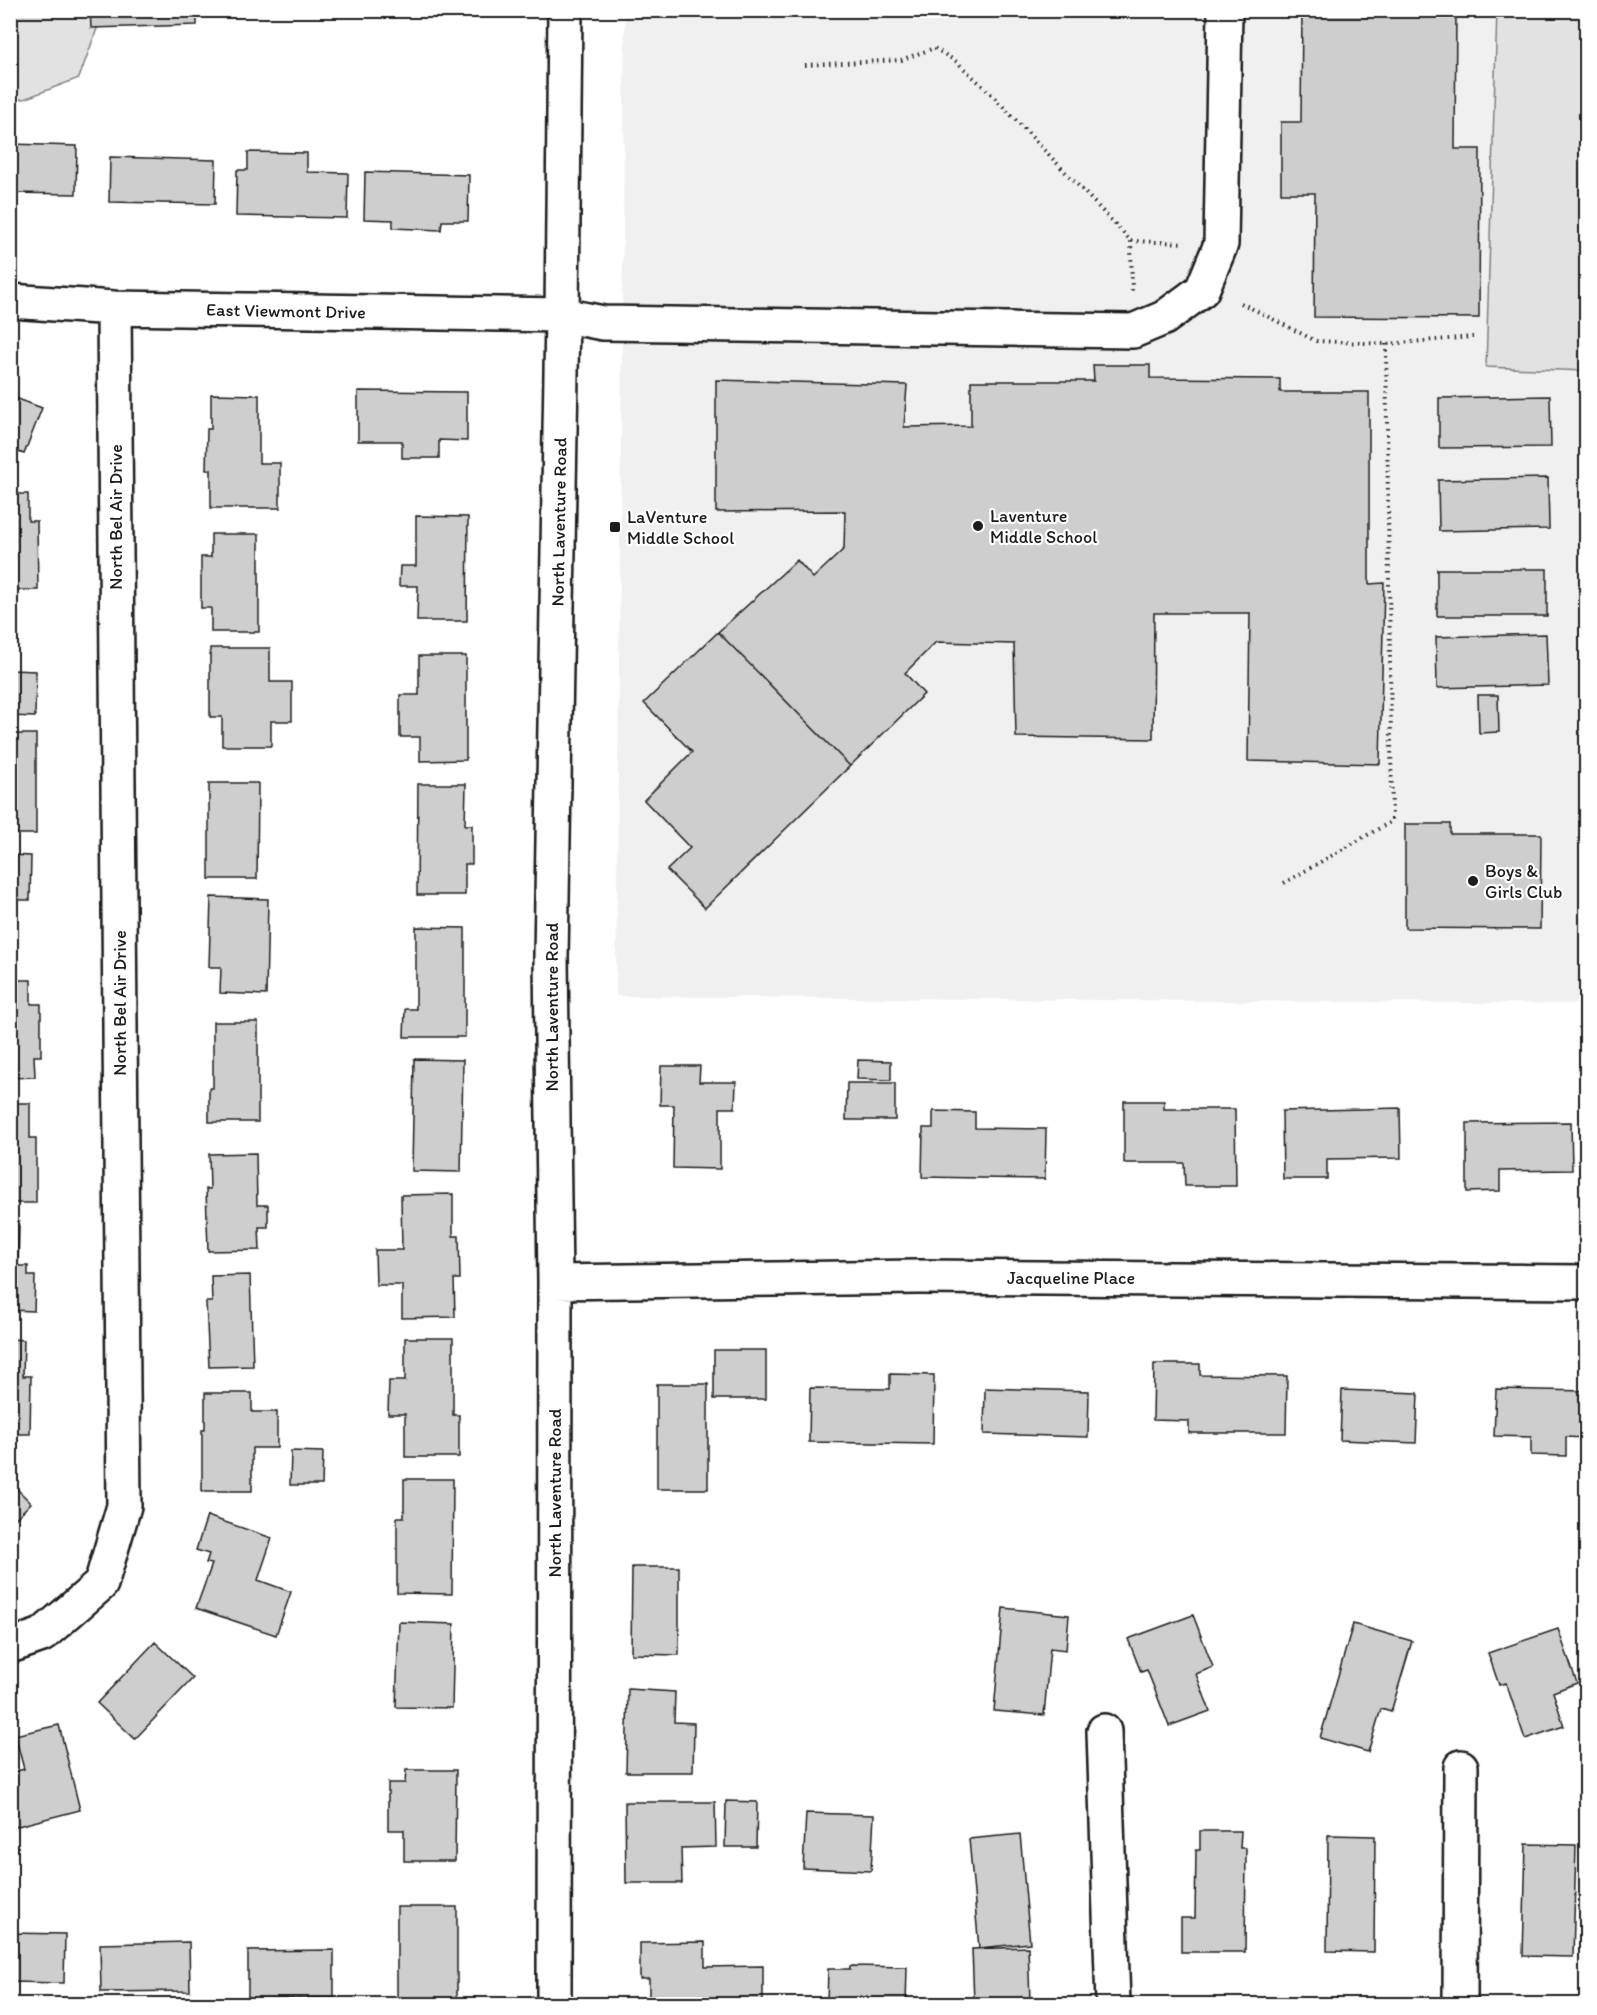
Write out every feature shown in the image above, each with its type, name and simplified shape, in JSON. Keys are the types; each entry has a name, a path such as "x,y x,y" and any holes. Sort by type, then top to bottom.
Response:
{"street":[{"name":"North Laventure Road","path":"554,2004 555,1282 551,957 565,10"},
{"path":"1132,331 1164,318 1202,290 1221,244 1225,10"},
{"name":"East Viewmont Drive","path":"10,301 114,308 562,315 603,323 1132,331"},
{"name":"North Bel Air Drive","path":"10,1646 42,1635 101,1584 124,1506 114,308"},
{"name":"Jacqueline Place","path":"555,1282 918,1277 1587,1281"},
{"path":"1104,1731 1113,2004"},
{"path":"1460,2004 1461,1767"}],"path":[{"path":"805,65 901,60 934,48 957,62 990,93 1131,241 1132,331"},
{"path":"1241,303 1316,341 1386,344 1473,337"},
{"path":"1284,883 1392,820 1386,344"}],"shaded area":[{"path":"11,11 100,11 102,15 79,78 24,99 11,99"},
{"name":"LaVenture Middle School","path":"625,11 1586,11 1586,1004 616,996"},
{"path":"1497,11 1586,11 1586,371 1486,367"}],"building":[{"path":"90,10 197,10 197,25 91,28"},
{"path":"1302,10 1456,10 1455,149 1480,149 1479,318 1314,317 1315,193 1281,193 1281,122 1301,122"},
{"path":"10,144 77,146 76,194 10,193"},
{"path":"248,152 307,153 307,172 348,173 347,218 236,216 237,170 248,170"},
{"path":"110,157 216,160 215,204 109,202"},
{"path":"365,172 469,175 468,221 442,221 441,230 393,228 393,220 364,219"},
{"path":"1093,365 1150,365 1150,378 1280,379 1280,392 1369,392 1369,584 1384,583 1380,764 1248,761 1250,613 1154,613 1153,739 1016,737 1014,644 936,642 905,673 924,694 850,766 718,632 797,560 813,578 844,549 845,511 716,512 716,380 907,385 904,427 971,426 971,381 1094,381"},
{"path":"358,391 467,392 467,441 439,440 439,458 402,458 402,441 358,441"},
{"path":"211,394 259,395 259,463 280,463 280,508 211,508 211,470 206,470 207,429 211,429"},
{"path":"10,396 42,408 24,454 10,449"},
{"path":"1550,396 1551,447 1439,448 1439,398"},
{"path":"1548,478 1549,529 1439,531 1438,480"},
{"path":"10,494 28,494 28,521 37,521 38,590 10,590"},
{"path":"416,516 468,517 467,621 417,621 418,586 399,586 400,566 416,566"},
{"path":"211,534 259,534 259,632 211,632 211,608 201,608 201,557 211,557"},
{"path":"1437,569 1547,569 1547,616 1437,616"},
{"path":"718,632 850,766 705,908 667,870 690,848 644,800 692,752 644,703"},
{"path":"1546,634 1548,685 1437,688 1436,637"},
{"path":"210,648 270,648 270,682 292,682 292,721 271,721 271,746 222,746 222,717 210,717"},
{"path":"419,656 466,656 466,760 420,761 420,737 400,737 400,695 419,695"},
{"path":"10,670 36,671 35,717 10,716"},
{"path":"1478,695 1498,695 1499,732 1479,733"},
{"path":"10,734 36,734 36,834 10,834"},
{"path":"209,783 258,783 257,879 209,879"},
{"path":"418,784 466,784 465,825 472,825 472,864 465,864 465,895 417,895"},
{"name":"Boys & Girls Club","path":"1405,824 1450,824 1450,834 1541,834 1540,929 1405,928"},
{"path":"10,855 31,856 30,900 10,900"},
{"path":"211,897 268,899 266,995 220,993 221,967 209,967"},
{"path":"416,927 465,928 465,1037 404,1037 405,1009 416,1009"},
{"path":"10,980 31,980 31,1004 41,1004 41,1056 34,1056 35,1077 10,1078"},
{"path":"213,1022 258,1022 258,1122 209,1122 209,1088 213,1088"},
{"path":"414,1059 463,1060 461,1172 412,1171"},
{"path":"858,1060 891,1061 891,1080 857,1079"},
{"path":"661,1066 700,1066 699,1082 736,1082 735,1108 720,1108 720,1169 673,1168 674,1105 660,1105"},
{"path":"847,1083 895,1083 895,1120 846,1120"},
{"path":"1124,1101 1164,1101 1164,1109 1235,1109 1236,1186 1185,1186 1184,1163 1124,1163"},
{"path":"10,1103 30,1103 30,1138 36,1138 36,1203 10,1203"},
{"path":"1400,1108 1401,1158 1327,1159 1327,1179 1283,1179 1282,1111"},
{"path":"933,1111 975,1112 975,1128 1046,1129 1045,1179 922,1177 923,1128 933,1128"},
{"path":"1571,1122 1572,1170 1500,1171 1500,1191 1467,1192 1467,1123"},
{"path":"256,1153 257,1205 268,1205 268,1227 259,1227 260,1250 208,1251 206,1189 210,1189 209,1154"},
{"path":"453,1194 453,1236 459,1236 460,1279 454,1279 455,1317 402,1318 402,1285 376,1285 375,1250 402,1250 401,1195"},
{"path":"10,1221 19,1221 18,1266 28,1266 28,1276 35,1276 34,1311 10,1310"},
{"path":"250,1275 253,1366 209,1367 206,1302 212,1302 211,1276"},
{"path":"405,1338 453,1338 453,1415 459,1415 459,1457 405,1457 405,1414 388,1414 389,1381 405,1381"},
{"path":"10,1339 24,1340 23,1376 31,1376 30,1434 10,1434"},
{"path":"714,1350 766,1350 766,1399 714,1399"},
{"path":"1154,1364 1200,1364 1200,1375 1287,1376 1286,1433 1189,1433 1189,1421 1153,1420"},
{"path":"890,1374 934,1375 933,1444 809,1442 810,1388 890,1389"},
{"path":"657,1384 708,1384 708,1489 657,1489"},
{"path":"985,1388 1089,1391 1088,1437 984,1434"},
{"path":"1496,1389 1586,1391 1586,1438 1566,1437 1566,1456 1531,1455 1531,1437 1494,1436"},
{"path":"1342,1390 1418,1393 1416,1443 1340,1440"},
{"path":"205,1393 252,1393 252,1412 277,1412 277,1448 252,1448 252,1491 202,1491 202,1430 205,1430"},
{"path":"291,1451 323,1452 322,1485 290,1485"},
{"path":"404,1479 453,1479 452,1594 397,1593 397,1517 404,1517"},
{"path":"14,1486 31,1503 10,1524 10,1489"},
{"path":"207,1516 272,1538 258,1580 291,1592 276,1635 196,1608 212,1564 206,1563 209,1554 196,1550"},
{"path":"632,1567 679,1567 679,1655 631,1654"},
{"path":"1003,1608 1069,1615 1066,1650 1050,1648 1044,1715 994,1711"},
{"path":"1193,1615 1213,1667 1196,1674 1210,1711 1169,1726 1147,1670 1141,1672 1128,1639"},
{"path":"399,1622 454,1624 452,1708 396,1707"},
{"path":"1353,1624 1412,1641 1391,1712 1381,1709 1368,1752 1320,1738"},
{"path":"1558,1629 1577,1683 1553,1692 1564,1726 1525,1739 1506,1683 1499,1685 1488,1653"},
{"path":"155,1642 193,1678 135,1739 97,1703"},
{"path":"628,1689 675,1692 674,1722 694,1723 693,1772 626,1772"},
{"path":"59,1725 80,1810 10,1828 10,1773 24,1769 15,1735"},
{"path":"406,1770 456,1770 455,1861 404,1861 404,1830 388,1830 388,1783 405,1783"},
{"path":"726,1801 757,1802 756,1847 725,1847"},
{"path":"625,1802 715,1802 716,1847 681,1848 682,1883 626,1883"},
{"path":"806,1813 874,1815 871,1871 803,1868"},
{"path":"1200,1831 1241,1831 1240,1848 1246,1848 1245,1952 1181,1952 1181,1918 1195,1918 1196,1850 1200,1850"},
{"path":"1020,1834 1030,1943 979,1948 969,1839"},
{"path":"1328,1835 1375,1836 1374,1952 1327,1951"},
{"path":"1526,1844 1576,1845 1573,1957 1523,1956"},
{"path":"397,1907 457,1907 457,2004 397,2004"},
{"path":"10,1933 65,1934 64,1983 12,1982 12,1995 10,1995"},
{"path":"189,1942 190,1991 101,1992 100,1944"},
{"path":"705,1942 705,1967 763,1966 763,2004 649,2004 649,1979 640,1979 640,1943"},
{"path":"1028,1947 1030,2001 974,2002 972,1949"},
{"path":"334,1950 334,1998 248,1999 248,1951"},
{"path":"850,1966 907,1967 906,2004 827,2004 828,1969 850,1969"}],"place":[{"name":"Laventure Middle School","path":"978,526"},
{"name":"LaVenture Middle School","path":"615,527"},
{"name":"Boys & Girls Club","path":"1473,881"}]}
